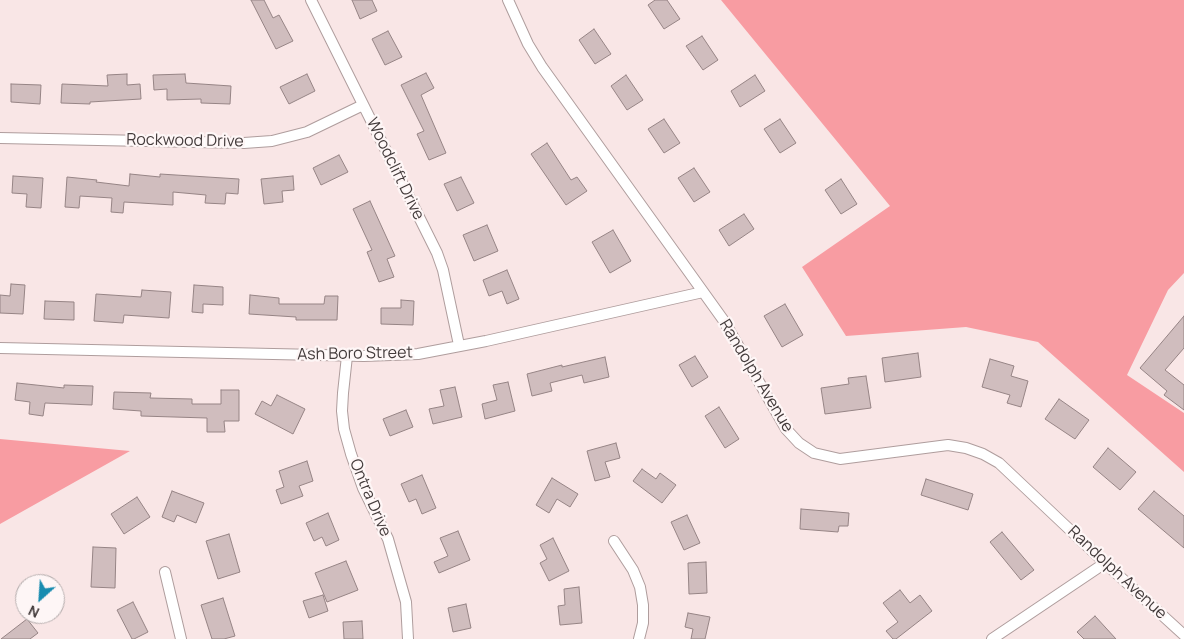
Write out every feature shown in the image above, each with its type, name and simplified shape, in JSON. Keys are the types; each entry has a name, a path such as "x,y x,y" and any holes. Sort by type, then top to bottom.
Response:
{"street":[{"name":"Woodclift Drive","path":"311,0 437,253 443,270 459,345"},
{"name":"Randolph Avenue","path":"508,0 528,44 542,67 724,321 786,429 806,448 822,456 840,459 948,445 966,448 983,454 999,463 1104,563 1184,635"},
{"name":"Rockwood Drive","path":"0,138 272,142 307,132 363,105"},
{"name":"Ash Boro Street","path":"0,348 347,356 418,354 486,341 702,292"},
{"name":"Ontra Drive","path":"347,356 342,411 344,429 363,488 388,540 406,602 408,639"},
{"path":"614,542 633,570 640,587 644,605 643,623 639,639"},
{"path":"992,639 1104,563"},
{"path":"165,572 181,639"}],"shaded area":[{"path":"721,0 1184,0 1184,273 1168,290 1127,375 1184,413 1184,472 1038,342 966,327 846,336 802,267 890,206"},
{"path":"0,439 130,451 0,524"}],"building":[{"path":"251,0 264,0 273,18 279,15 293,41 276,49"},
{"path":"352,0 372,0 377,11 360,19"},
{"path":"655,0 667,0 680,19 664,29 648,5"},
{"path":"594,29 611,54 595,64 579,40"},
{"path":"388,31 402,57 385,65 372,39"},
{"path":"702,36 718,60 703,70 686,46"},
{"path":"426,73 434,88 421,95 446,153 429,160 417,134 424,131 401,85"},
{"path":"127,74 127,85 140,84 141,99 90,102 90,104 61,103 62,84 108,86 107,75"},
{"path":"185,74 186,83 231,86 230,104 201,103 201,99 167,100 167,89 154,90 153,75"},
{"path":"307,74 315,91 289,104 280,87"},
{"path":"626,75 643,100 627,110 611,86"},
{"path":"755,75 765,91 740,107 731,91"},
{"path":"11,84 41,85 40,104 11,102"},
{"path":"664,119 680,143 664,153 648,129"},
{"path":"780,119 796,143 780,153 764,129"},
{"path":"547,143 571,180 577,177 587,191 566,205 531,154"},
{"path":"339,155 348,172 321,185 313,168"},
{"path":"694,168 710,192 694,202 678,178"},
{"path":"130,174 160,177 160,174 239,179 238,194 226,193 225,204 205,203 206,195 173,192 173,205 124,202 123,213 111,212 112,198 80,196 79,208 65,207 67,177 129,186"},
{"path":"13,176 43,178 41,208 26,207 27,194 12,193"},
{"path":"293,176 294,190 282,191 283,202 264,204 261,179"},
{"path":"461,177 474,203 457,211 444,184"},
{"path":"841,179 857,204 841,214 825,190"},
{"path":"370,201 395,256 387,259 394,277 379,282 367,252 372,250 353,209"},
{"path":"744,214 754,229 729,246 719,230"},
{"path":"487,225 498,251 474,261 463,235"},
{"path":"613,230 631,261 610,273 592,242"},
{"path":"507,270 519,299 507,304 502,291 489,296 483,280"},
{"path":"11,284 25,285 23,314 0,313 0,295 10,296"},
{"path":"194,285 223,287 223,305 203,304 203,313 192,312"},
{"path":"142,290 171,292 169,318 124,315 123,323 94,321 96,294 141,297"},
{"path":"250,295 279,298 279,304 324,304 325,296 338,296 337,320 296,320 296,317 249,314"},
{"path":"401,300 414,301 413,325 381,324 381,308 401,308"},
{"path":"45,301 74,302 74,320 44,319"},
{"path":"785,304 803,335 782,347 764,316"},
{"path":"1184,316 1184,348 1165,370 1184,385 1184,410 1164,395 1167,391 1140,368"},
{"path":"918,353 921,377 885,382 882,358"},
{"path":"695,356 708,377 692,387 679,365"},
{"path":"605,357 609,377 584,383 582,375 550,383 552,391 532,396 527,374"},
{"path":"990,359 1014,366 1011,376 1028,381 1021,407 1007,403 1010,395 982,387"},
{"path":"866,376 871,408 825,414 821,388 849,384 848,378"},
{"path":"508,382 515,411 485,419 482,404 497,400 493,385"},
{"path":"17,383 64,388 64,385 93,386 92,405 45,403 43,416 29,414 30,402 15,400"},
{"path":"455,387 462,417 433,424 429,409 444,406 440,390"},
{"path":"221,390 239,390 239,421 224,421 225,432 207,432 207,418 141,416 141,411 113,409 114,392 151,393 150,398 192,399 192,404 221,404"},
{"path":"277,395 305,409 293,434 255,414 262,401 271,406"},
{"path":"1059,399 1089,420 1075,439 1045,419"},
{"path":"719,407 739,439 725,448 705,416"},
{"path":"406,410 413,427 390,436 383,419"},
{"path":"616,443 620,458 605,462 610,477 595,481 587,451"},
{"path":"1108,448 1136,472 1120,490 1093,467"},
{"path":"307,461 313,481 299,486 303,496 281,504 276,490 284,487 279,471"},
{"path":"642,469 656,479 660,473 676,485 662,503 633,481"},
{"path":"422,475 436,508 422,514 416,499 409,502 401,484"},
{"path":"552,478 578,494 570,507 557,499 549,513 536,505"},
{"path":"926,479 973,494 968,510 921,495"},
{"path":"172,491 204,503 196,523 177,515 174,522 162,517"},
{"path":"1154,491 1184,516 1184,548 1138,509"},
{"path":"137,497 150,517 124,534 111,514"},
{"path":"801,509 849,513 848,526 839,526 838,532 800,529"},
{"path":"328,513 339,540 326,546 322,537 314,541 306,523"},
{"path":"687,515 700,543 684,550 671,522"},
{"path":"458,531 470,560 439,573 434,562 448,556 440,538"},
{"path":"1002,532 1034,570 1021,580 990,542"},
{"path":"229,534 240,572 218,579 206,541"},
{"path":"553,538 569,571 549,581 540,563 547,559 540,545"},
{"path":"93,547 116,548 115,588 91,587"},
{"path":"346,561 358,590 327,602 315,573"},
{"path":"706,562 707,593 689,594 688,563"},
{"path":"579,587 582,623 560,625 558,606 565,605 564,589"},
{"path":"900,590 910,603 920,595 932,611 896,639 893,639 886,631 898,622 883,603"},
{"path":"323,595 328,611 309,618 303,601"},
{"path":"223,598 235,636 224,639 212,639 201,605"},
{"path":"133,602 148,632 132,639 117,610"},
{"path":"466,604 471,628 453,632 448,608"},
{"path":"688,613 710,617 705,639 691,639 693,629 685,627"},
{"path":"1095,616 1116,639 1084,639 1077,632"},
{"path":"362,621 363,639 344,639 343,622"},
{"path":"20,624 31,624 38,633 30,639 1,639"}]}
